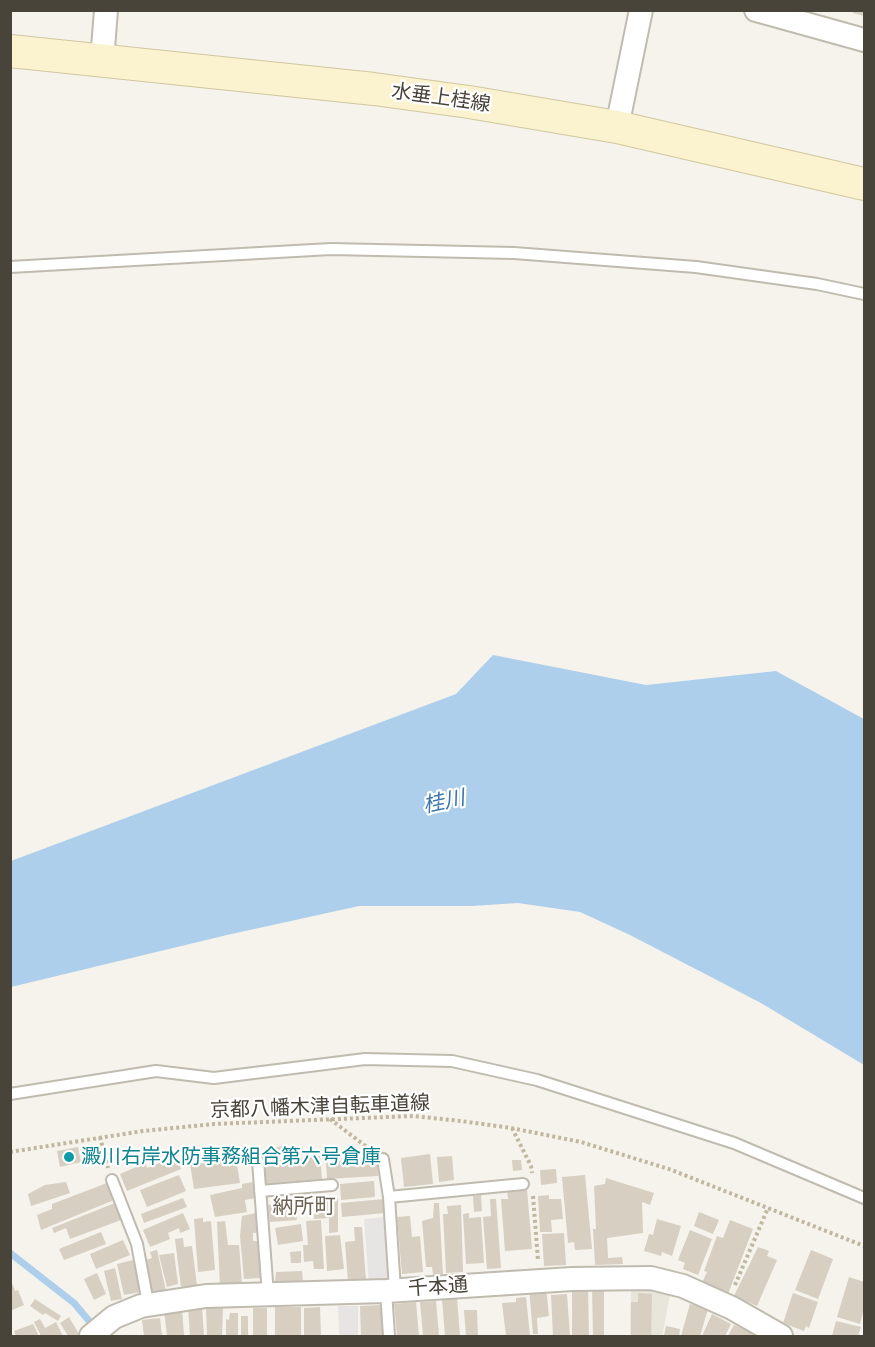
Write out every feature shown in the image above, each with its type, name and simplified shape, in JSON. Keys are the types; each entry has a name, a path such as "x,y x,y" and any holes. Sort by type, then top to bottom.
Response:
{"main road":[{"name":"水垂上桂線","path":"10,51 374,89 469,102 617,127 864,184"}],"street":[{"path":"102,61 106,10"},
{"path":"617,127 641,10"},
{"path":"756,10 864,40"},
{"name":"千本通","path":"91,1336 114,1317 148,1303 206,1296 651,1278 683,1286 726,1305 781,1336"}],"lane":[{"path":"10,267 331,249 514,253 696,267 817,284 864,294"},
{"path":"10,1094 156,1071 214,1078 365,1059 452,1061 537,1080 734,1143 864,1198"},
{"path":"384,1159 388,1197 391,1290 388,1336"},
{"path":"258,1161 268,1295"},
{"path":"112,1180 137,1244 148,1303"},
{"path":"388,1197 529,1184"},
{"path":"260,1191 332,1185"}],"path":[{"name":"京都八幡木津自転車道線","path":"10,1152 100,1137 214,1124 413,1116 511,1128 581,1142 669,1169 864,1246"},
{"path":"330,1119 384,1159"},
{"path":"511,1128 531,1166 529,1184 539,1281"},
{"path":"100,1137 112,1180"},
{"path":"726,1305 768,1208"}],"shaded area":[{"path":"386,1217 391,1283 369,1284 364,1219"},
{"path":"631,1286 671,1291 662,1336 630,1336"},
{"path":"338,1306 358,1306 358,1336 339,1336"}],"water":[{"name":"桂川","path":"493,655 646,685 776,671 864,719 864,1065 761,1003 630,935 580,912 518,903 472,906 359,906 11,987 11,861 456,694"}],"building":[{"path":"853,10 864,10 864,16 853,13"},
{"path":"285,1146 285,1154 277,1154 277,1147"},
{"name":"澱川右岸水防事務組合第六号倉庫","path":"78,1147 81,1162 60,1167 57,1151"},
{"path":"302,1147 303,1151 292,1152 291,1148"},
{"path":"248,1149 250,1156 244,1157 243,1150"},
{"path":"430,1154 433,1184 404,1187 401,1158"},
{"path":"176,1156 181,1169 127,1191 120,1174 145,1163 147,1168"},
{"path":"320,1156 322,1179 265,1184 264,1162"},
{"path":"452,1156 454,1180 439,1182 437,1157"},
{"path":"236,1159 240,1183 194,1189 190,1164"},
{"path":"377,1159 378,1176 327,1179 326,1162"},
{"path":"512,1160 521,1160 522,1170 513,1171"},
{"path":"556,1169 557,1183 541,1185 540,1170"},
{"path":"179,1175 186,1191 147,1207 140,1190"},
{"path":"585,1175 592,1249 575,1250 574,1242 568,1243 562,1177"},
{"path":"606,1178 654,1193 650,1205 642,1202 643,1233 607,1238 608,1258 622,1257 623,1264 595,1265 594,1186 605,1184"},
{"path":"374,1181 375,1197 341,1200 340,1184"},
{"path":"66,1182 70,1193 31,1206 28,1194 45,1185"},
{"path":"253,1182 256,1198 245,1200 247,1212 215,1217 210,1195 242,1188 242,1184"},
{"path":"107,1183 114,1200 41,1230 37,1215 52,1209 52,1204"},
{"path":"527,1189 532,1249 505,1251 501,1199 508,1199 507,1191"},
{"path":"481,1195 482,1211 474,1212 473,1196"},
{"path":"549,1195 549,1199 561,1199 563,1219 551,1220 552,1232 540,1232 538,1196"},
{"path":"183,1198 187,1207 144,1223 141,1214"},
{"path":"338,1198 338,1232 329,1233 329,1218 314,1219 313,1199"},
{"path":"384,1199 385,1213 342,1217 341,1203"},
{"path":"490,1199 496,1199 501,1268 487,1269 483,1217 491,1216"},
{"path":"295,1202 297,1220 270,1222 268,1205"},
{"path":"115,1203 121,1220 70,1239 66,1228 54,1233 52,1228"},
{"path":"434,1203 439,1203 443,1274 433,1275 432,1267 426,1267 422,1221 433,1218"},
{"path":"461,1205 463,1272 446,1273 443,1214 448,1214 447,1206"},
{"path":"699,1212 719,1220 713,1234 694,1226"},
{"path":"183,1213 190,1229 180,1233 179,1228 168,1233 170,1239 150,1247 143,1230"},
{"path":"256,1213 258,1233 253,1233 253,1241 258,1241 261,1278 244,1279 240,1236 242,1216"},
{"path":"469,1213 469,1218 481,1217 484,1263 466,1264 463,1214"},
{"path":"410,1216 412,1237 420,1236 423,1272 402,1274 397,1217"},
{"path":"203,1218 203,1222 211,1221 215,1270 198,1272 194,1219"},
{"path":"657,1219 681,1226 672,1256 662,1252 661,1256 644,1251 649,1234 653,1235"},
{"path":"321,1220 324,1269 314,1269 313,1261 304,1262 303,1245 308,1245 306,1221"},
{"path":"730,1220 753,1229 728,1294 702,1283 717,1236 723,1238"},
{"path":"225,1221 228,1245 239,1245 242,1284 220,1287 217,1222"},
{"path":"301,1224 303,1241 278,1245 275,1228"},
{"path":"354,1227 362,1227 366,1281 348,1282 345,1242 355,1241"},
{"path":"690,1230 712,1239 698,1275 683,1269 685,1263 678,1260"},
{"path":"101,1232 106,1244 64,1260 59,1249"},
{"path":"564,1233 566,1265 544,1266 542,1234"},
{"path":"340,1235 344,1269 327,1271 325,1236"},
{"path":"183,1238 184,1247 192,1246 197,1285 181,1287 175,1239"},
{"path":"123,1240 130,1255 96,1269 90,1254"},
{"path":"758,1247 769,1251 767,1256 777,1260 757,1306 734,1296"},
{"path":"157,1250 166,1291 151,1295 143,1261 152,1258 150,1252"},
{"path":"811,1250 833,1259 818,1299 795,1290"},
{"path":"301,1251 301,1263 291,1263 290,1252"},
{"path":"174,1253 178,1284 167,1287 159,1255"},
{"path":"133,1260 141,1292 124,1295 117,1264"},
{"path":"115,1268 122,1299 111,1301 104,1271"},
{"path":"302,1271 303,1284 281,1285 275,1282 276,1272"},
{"path":"97,1273 106,1294 94,1300 84,1279"},
{"path":"849,1277 864,1282 864,1308 860,1324 837,1317"},
{"path":"13,1285 15,1291 18,1290 24,1305 10,1311 10,1286"},
{"path":"592,1286 604,1287 604,1336 593,1336"},
{"path":"546,1287 549,1316 537,1318 538,1334 533,1334 529,1288"},
{"path":"572,1287 588,1287 589,1336 572,1336"},
{"path":"638,1293 652,1294 651,1336 631,1336 631,1302 638,1302"},
{"path":"793,1293 818,1302 809,1328 806,1326 804,1331 783,1323"},
{"path":"567,1294 570,1336 553,1336 551,1295"},
{"path":"526,1297 530,1336 506,1336 502,1303 516,1302 516,1298"},
{"path":"457,1298 460,1336 445,1336 442,1299"},
{"path":"35,1299 61,1316 58,1321 30,1306"},
{"path":"436,1301 439,1335 423,1336 420,1302"},
{"path":"416,1302 419,1336 397,1336 394,1304"},
{"path":"690,1304 708,1309 700,1336 681,1336"},
{"path":"381,1305 383,1336 361,1336 360,1306"},
{"path":"202,1306 204,1336 190,1336 188,1307"},
{"path":"206,1307 223,1307 222,1336 207,1336"},
{"path":"275,1307 301,1307 301,1336 275,1336"},
{"path":"320,1307 321,1336 304,1336 304,1308"},
{"path":"182,1308 184,1336 167,1336 164,1310"},
{"path":"253,1308 267,1308 267,1336 253,1336"},
{"path":"464,1310 477,1310 478,1336 466,1336"},
{"path":"230,1313 238,1313 238,1336 226,1336 226,1319 229,1320"},
{"path":"712,1314 731,1324 725,1336 702,1336"},
{"path":"241,1316 248,1316 248,1336 241,1336"},
{"path":"69,1317 79,1334 75,1336 68,1336 60,1323"},
{"path":"160,1318 162,1336 144,1336 142,1320"},
{"path":"40,1319 45,1328 56,1322 63,1336 41,1336 34,1322"},
{"path":"836,1321 861,1327 858,1336 832,1336"},
{"path":"33,1324 39,1336 16,1336 14,1331"},
{"path":"734,1325 753,1333 751,1336 728,1336"},
{"path":"666,1326 680,1329 679,1336 664,1336"}],"waterway":[{"path":"10,1253 74,1303 95,1328"}],"place":[{"name":"澱川右岸水防事務組合第六号倉庫","path":"69,1157"}],"district":[{"name":"納所町","path":"304,1207"}]}
